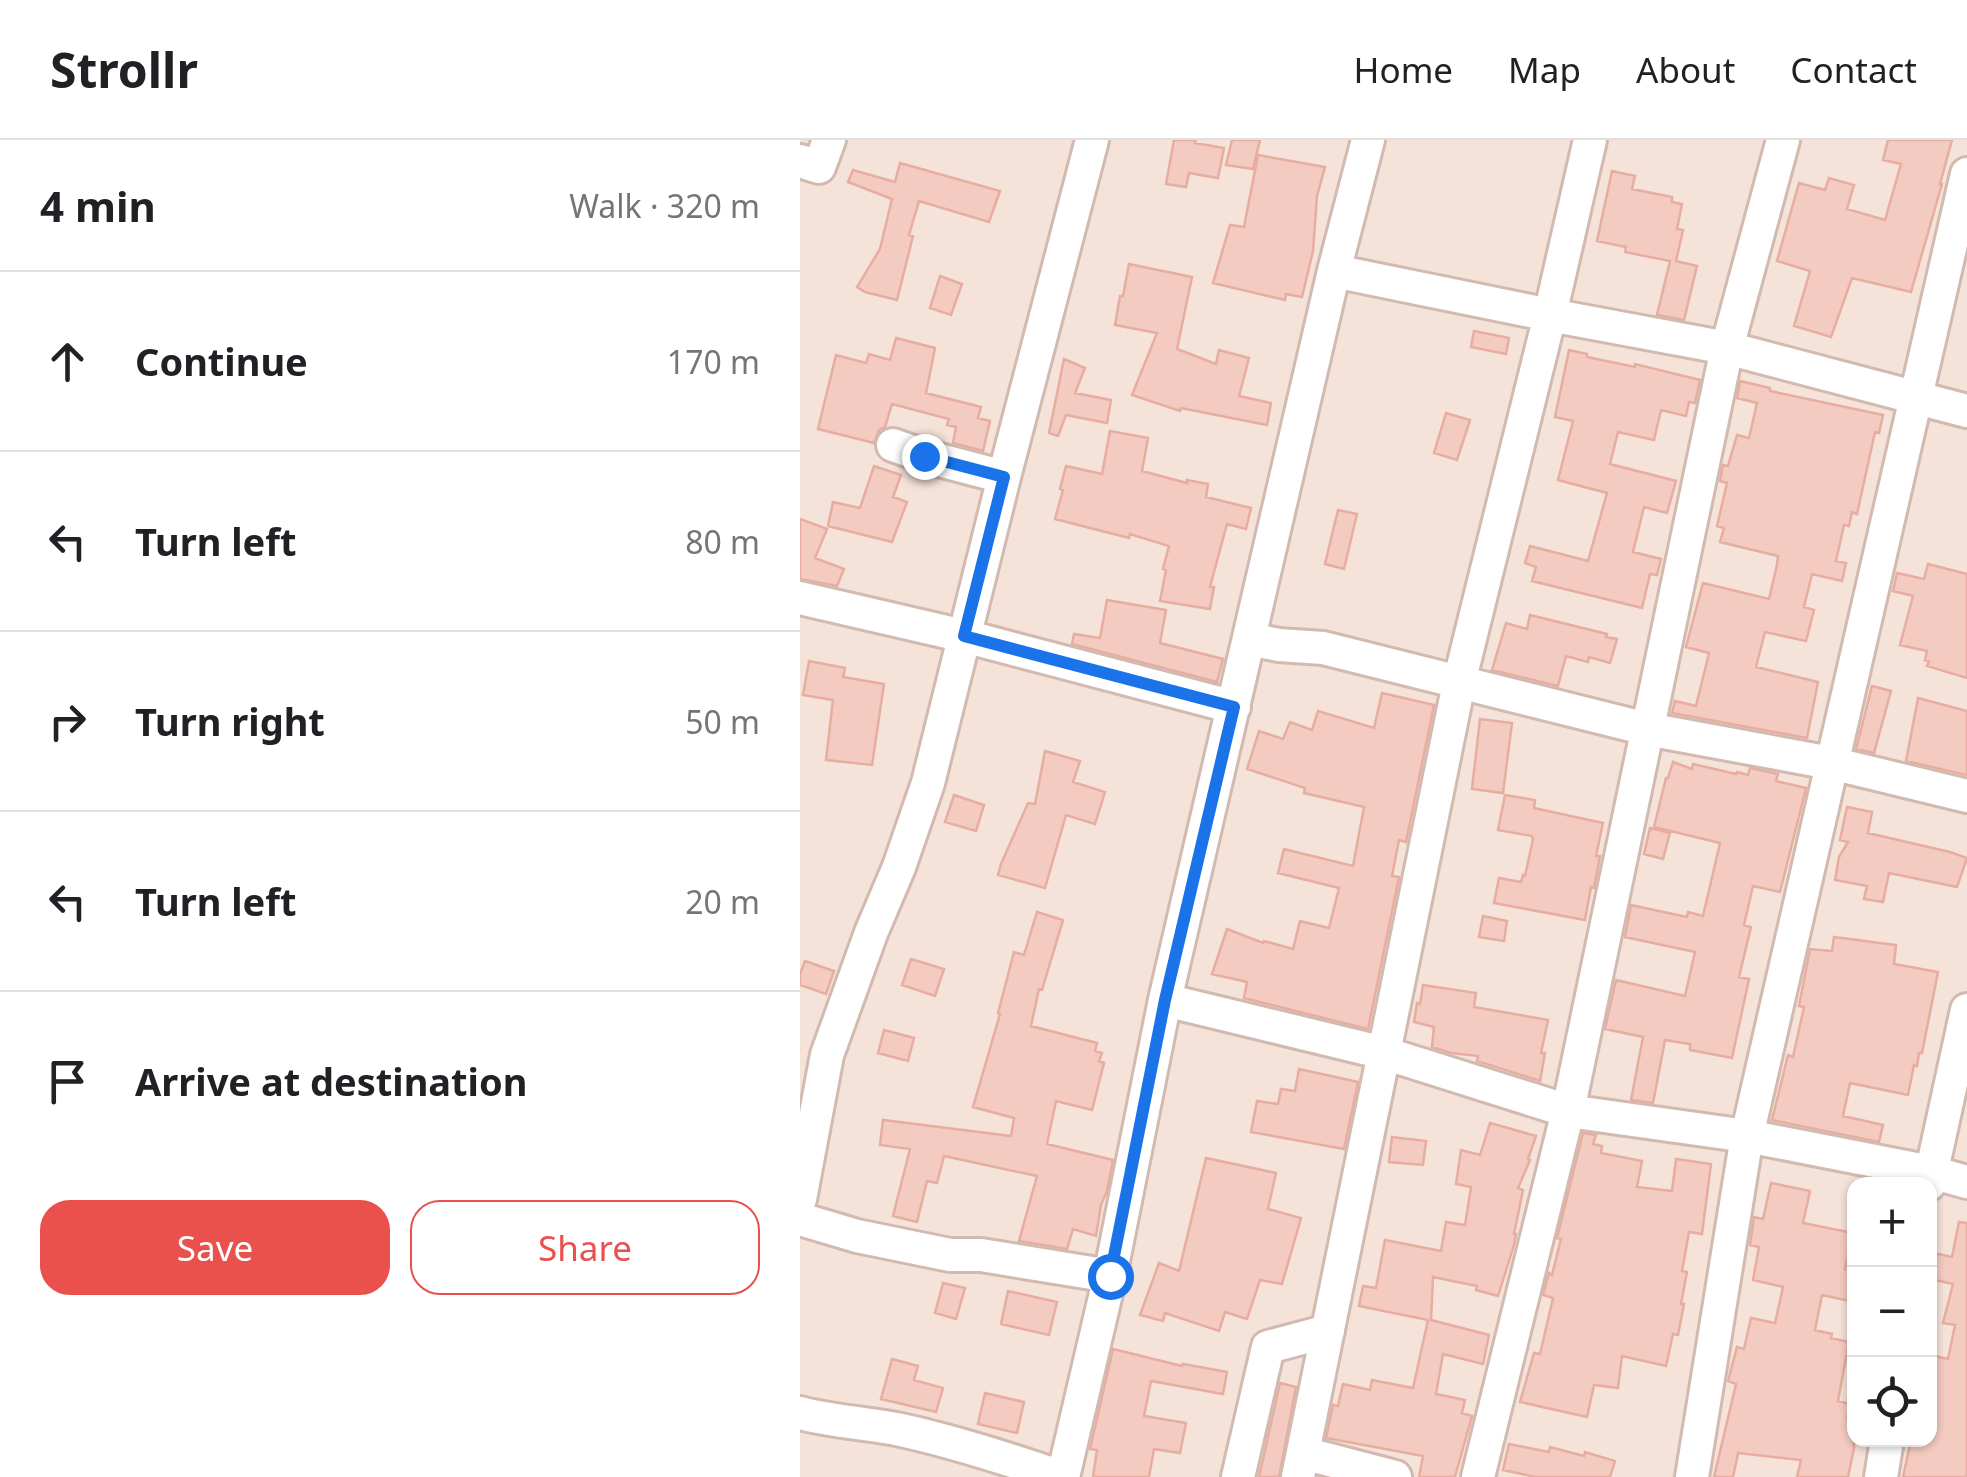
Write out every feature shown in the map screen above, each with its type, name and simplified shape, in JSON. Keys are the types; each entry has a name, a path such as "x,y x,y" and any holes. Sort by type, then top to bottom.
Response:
{"street":[{"path":"800,160 819,167 829,140"},
{"path":"800,1199 813,1052 900,867 928,783 1092,140"},
{"path":"800,1413 899,1430 982,1450 1062,1477 1110,1276 1165,1000 1368,140"},
{"path":"1395,1477 1300,1465 1459,683 1590,140"},
{"path":"1478,1477 1568,1111 1727,348 1783,140"},
{"path":"1692,1477 1747,1136 1967,174"},
{"path":"1334,271 1727,348 1967,411"},
{"path":"892,445 1004,477"},
{"path":"800,598 964,636 1234,707"},
{"path":"1250,639 1323,648 1648,729 1831,763 1967,796"},
{"path":"1165,1000 1384,1053 1568,1111 1747,1136 1926,1177"},
{"path":"1930,1177 1967,1010"},
{"path":"1937,1179 1967,1182"},
{"path":"800,1219 857,1236 950,1255 980,1255 1110,1276"},
{"path":"1238,1477 1268,1348 1328,1331"},
{"path":"1881,1477 1886,1447"}],"shaded area":[{"path":"800,140 1967,140 1967,1477 800,1477"}],"building":[{"path":"1174,140 1196,140 1195,143 1224,148 1218,178 1189,173 1186,187 1166,184"},
{"path":"1232,140 1260,140 1253,169 1226,165"},
{"path":"1888,140 1952,140 1911,292 1852,278 1831,337 1794,326 1810,271 1777,261 1799,183 1825,190 1829,178 1854,185 1847,209 1885,220 1901,164 1883,160"},
{"path":"1258,155 1325,167 1302,297 1286,294 1285,300 1213,283 1230,225 1244,227"},
{"path":"900,163 1000,191 989,222 919,201 897,300 857,287 880,249 892,199 848,182 853,170 895,182"},
{"path":"1612,171 1635,176 1632,189 1672,197 1672,202 1682,204 1677,229 1683,230 1676,261 1697,266 1684,320 1657,315 1670,261 1625,252 1626,247 1597,241"},
{"path":"1129,264 1192,277 1177,349 1216,364 1219,350 1249,358 1239,396 1271,403 1267,425 1181,408 1180,411 1132,395 1157,333 1115,325"},
{"path":"940,276 962,284 951,315 930,308"},
{"path":"1474,331 1509,338 1506,354 1471,347"},
{"path":"896,338 935,348 926,393 981,407 978,418 990,421 983,451 953,443 956,427 947,425 949,419 892,404 885,427 879,430 874,443 818,429 836,355 866,363 869,354 890,360"},
{"path":"1569,350 1700,380 1695,403 1689,402 1686,416 1661,410 1654,440 1618,432 1610,464 1676,481 1667,513 1644,507 1633,552 1661,559 1657,575 1650,574 1642,608 1532,581 1536,567 1525,563 1530,546 1588,561 1607,493 1558,480 1573,421 1555,417"},
{"path":"1064,359 1085,368 1075,393 1111,400 1107,423 1066,415 1058,436 1049,433"},
{"path":"1740,381 1883,415 1879,433 1875,432 1857,514 1852,512 1849,526 1844,525 1836,561 1846,563 1842,581 1812,574 1804,607 1814,610 1806,641 1765,632 1756,667 1818,682 1807,738 1672,713 1675,701 1696,706 1709,653 1686,647 1703,583 1769,599 1777,565 1778,556 1720,542 1724,528 1717,526 1727,483 1720,481 1723,465 1728,466 1737,435 1749,438 1757,403 1737,398"},
{"path":"1446,413 1470,420 1457,460 1434,453"},
{"path":"1110,431 1148,438 1142,471 1187,483 1208,484 1206,497 1251,508 1246,529 1227,524 1210,587 1214,587 1210,609 1160,601 1169,546 1055,519 1066,466 1102,474"},
{"path":"874,466 901,475 893,497 907,502 892,542 828,526 833,502 860,508"},
{"path":"1338,510 1357,514 1344,569 1325,564"},
{"path":"800,519 827,529 815,558 844,569 837,586 800,579"},
{"path":"1928,564 1967,574 1967,678 1927,666 1927,651 1900,645 1913,596 1893,591 1897,573 1924,579"},
{"path":"1107,600 1166,610 1160,643 1223,659 1217,682 1072,644 1074,634 1100,638"},
{"path":"1530,615 1617,639 1610,663 1566,656 1558,686 1492,670 1506,623 1527,629"},
{"path":"809,661 845,668 843,677 884,684 872,765 826,760 833,700 803,695"},
{"path":"1872,686 1891,691 1874,753 1856,749"},
{"path":"1382,693 1434,705 1406,842 1399,840 1392,876 1399,877 1368,1029 1244,998 1247,982 1212,974 1227,929 1293,949 1300,921 1329,928 1339,888 1278,873 1284,849 1353,866 1364,807 1304,793 1305,788 1247,769 1259,731 1283,739 1290,722 1312,730 1318,711 1374,728"},
{"path":"1918,698 1967,711 1967,775 1906,761"},
{"path":"1480,719 1512,723 1503,793 1472,789"},
{"path":"1045,751 1080,761 1073,782 1105,792 1095,824 1066,815 1045,888 998,875 1028,803 1035,804"},
{"path":"1673,762 1692,769 1693,764 1748,775 1750,768 1778,774 1776,781 1806,788 1780,892 1753,886 1744,925 1751,927 1739,977 1749,979 1732,1058 1690,1050 1690,1044 1665,1040 1653,1103 1631,1100 1643,1037 1605,1029 1616,980 1685,996 1695,952 1625,937 1631,905 1687,917 1688,912 1703,916 1720,843 1654,827"},
{"path":"954,795 984,805 976,831 945,822"},
{"path":"1505,795 1535,800 1534,808 1603,823 1596,856 1600,856 1585,920 1494,903 1499,878 1521,882 1525,876 1533,839 1498,830"},
{"path":"1847,807 1872,812 1868,833 1967,858 1957,887 1889,873 1883,902 1864,899 1867,886 1835,880 1839,857 1848,842 1840,840"},
{"path":"1650,828 1670,833 1663,859 1644,854"},
{"path":"1037,912 1063,920 1042,990 1039,989 1031,1026 1097,1043 1095,1051 1102,1053 1099,1061 1104,1063 1092,1110 1056,1101 1047,1144 1113,1160 1096,1236 1073,1229 1067,1249 1019,1241 1037,1176 944,1156 937,1183 927,1181 917,1222 893,1216 910,1149 880,1145 883,1120 1011,1136 1014,1118 973,1107 1014,952 1024,955"},
{"path":"1483,916 1507,921 1504,941 1479,937"},
{"path":"1834,937 1896,945 1894,964 1938,972 1922,1053 1917,1066 1914,1065 1908,1095 1850,1083 1843,1116 1883,1125 1879,1142 1772,1120 1788,1055 1793,1057 1804,1007 1799,1006 1810,949 1832,951"},
{"path":"911,959 944,969 935,996 902,985"},
{"path":"805,961 834,971 826,994 800,985"},
{"path":"1423,985 1476,993 1474,1007 1548,1020 1540,1081 1477,1061 1478,1056 1432,1047 1434,1027 1414,1022"},
{"path":"884,1030 914,1038 908,1061 878,1053"},
{"path":"1299,1069 1358,1082 1344,1149 1251,1132 1257,1101 1278,1104 1281,1089 1295,1091"},
{"path":"1490,1123 1536,1136 1518,1188 1523,1190 1514,1245 1498,1296 1476,1290 1477,1286 1433,1277 1431,1320 1489,1335 1483,1364 1443,1354 1436,1394 1465,1400 1462,1413 1472,1416 1455,1477 1419,1477 1423,1456 1326,1438 1333,1405 1338,1406 1343,1384 1370,1390 1372,1380 1413,1388 1428,1320 1359,1306 1363,1286 1376,1288 1385,1240 1441,1251 1446,1222 1465,1225 1471,1187 1456,1184 1461,1150 1480,1155"},
{"path":"1583,1133 1596,1135 1593,1144 1602,1146 1601,1153 1642,1161 1637,1187 1672,1191 1676,1159 1711,1164 1702,1234 1689,1232 1682,1271 1687,1272 1684,1304 1666,1366 1622,1356 1618,1388 1594,1385 1587,1417 1520,1402 1534,1353 1540,1354 1553,1298 1543,1295 1561,1239 1557,1238"},
{"path":"1392,1137 1426,1141 1423,1165 1389,1162"},
{"path":"1206,1158 1276,1173 1268,1209 1301,1218 1282,1284 1260,1280 1247,1319 1225,1312 1219,1331 1165,1313 1163,1321 1140,1315 1159,1263 1179,1271"},
{"path":"1771,1183 1810,1191 1803,1223 1847,1232 1847,1300 1822,1295 1815,1330 1847,1342 1838,1401 1847,1403 1847,1447 1854,1447 1848,1477 1797,1477 1801,1460 1738,1453 1733,1477 1714,1477 1736,1384 1728,1381 1737,1347 1744,1349 1751,1318 1775,1323 1783,1287 1753,1280 1759,1247 1750,1245 1754,1217 1763,1219"},
{"path":"1959,1222 1967,1223 1967,1477 1903,1477 1909,1447 1937,1447 1937,1357 1948,1359 1955,1325 1943,1323 1953,1284 1937,1281 1937,1254 1952,1257"},
{"path":"943,1283 965,1288 956,1319 935,1313"},
{"path":"1008,1291 1057,1302 1049,1335 1001,1324"},
{"path":"1113,1349 1182,1366 1227,1372 1223,1394 1151,1381 1144,1416 1186,1423 1180,1453 1154,1449 1149,1477 1093,1477 1097,1450 1090,1449"},
{"path":"892,1359 918,1366 914,1380 943,1388 936,1412 881,1399"},
{"path":"1280,1383 1296,1387 1279,1477 1259,1477"},
{"path":"985,1393 1024,1402 1017,1433 978,1424"},
{"path":"1509,1444 1549,1452 1550,1447 1584,1456 1585,1452 1615,1461 1610,1477 1536,1477 1503,1470"}],"route":[{"path":"924,456 1004,477 964,636 1234,707 1165,1000 1110,1276"}]}
